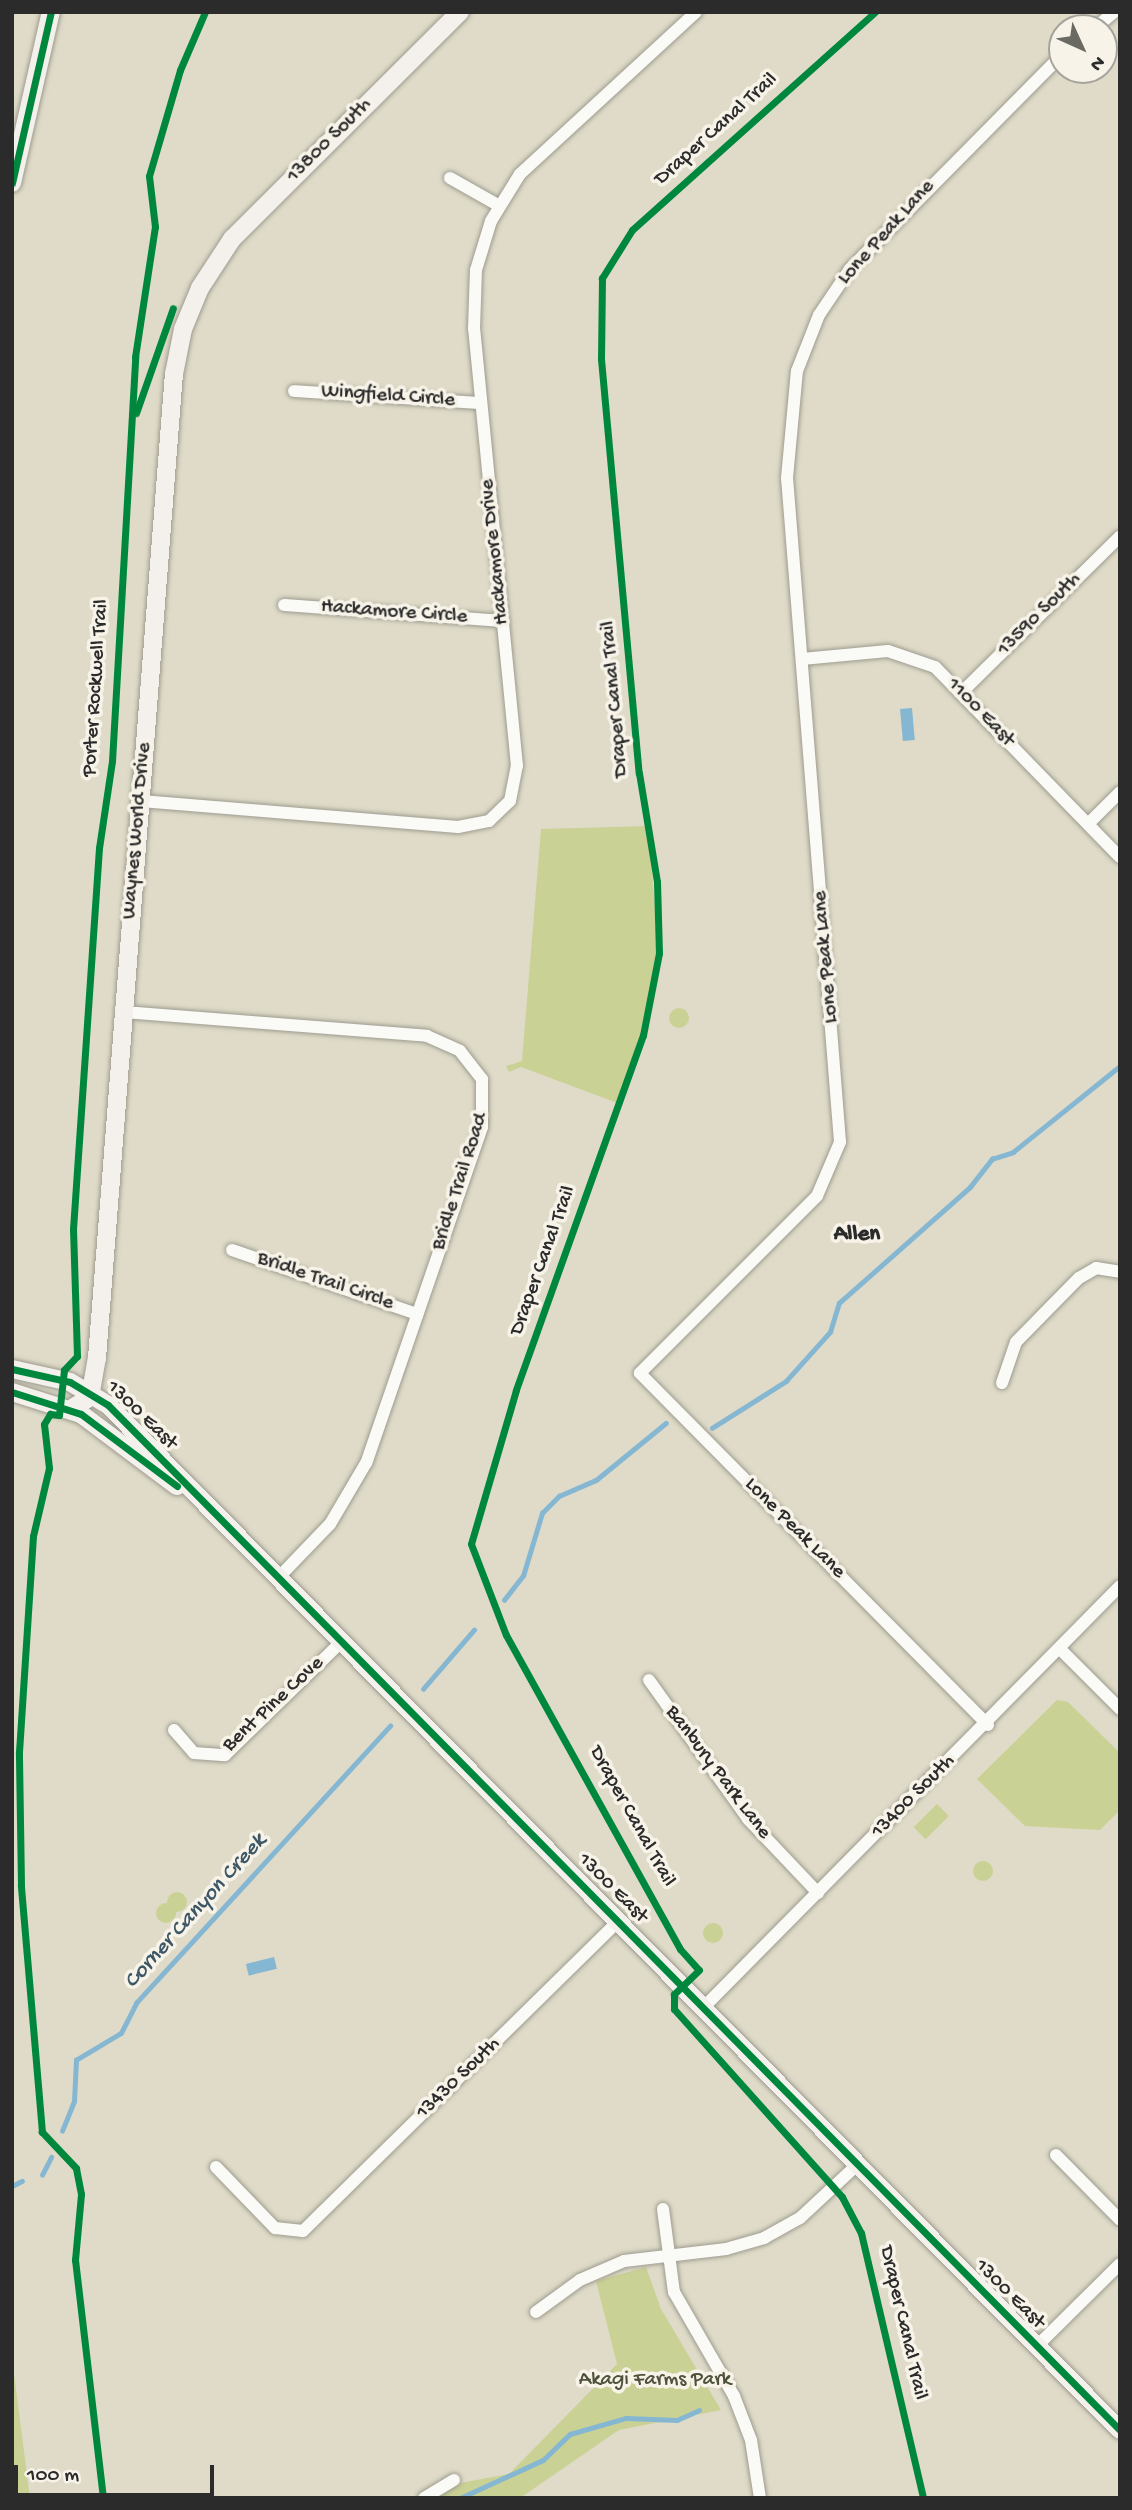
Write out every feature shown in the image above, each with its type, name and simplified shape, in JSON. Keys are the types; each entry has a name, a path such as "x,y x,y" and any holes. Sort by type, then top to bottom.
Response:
{"main road":[{"path":"12,183 51,12"},
{"name":"13800 South","path":"207,275 242,228 460,12"},
{"name":"Waynes World Drive","path":"92,1392 174,374 183,329 207,275"},
{"name":"1300 East","path":"12,1369 92,1392 197,1494 340,1643 705,2006 856,2166 1120,2430"},
{"name":"1300 East","path":"12,1392 71,1409 197,1494"},
{"path":"71,1409 83,1405 92,1392"}],"street":[{"name":"Hackamore Drive","path":"141,801 458,827 489,821 510,801 518,775 481,403 473,285 498,205 536,156 696,12"},
{"name":"Lone Peak Lane","path":"988,1725 640,1373 817,1196 837,1157 841,1128 786,435 811,332 862,254 1048,67"},
{"path":"450,178 498,205"},
{"name":"Wingfield Circle","path":"294,391 481,403"},
{"name":"13590 South","path":"961,693 1120,536"},
{"name":"Hackamore Circle","path":"284,605 503,621"},
{"name":"1100 East","path":"802,659 905,652 935,667 1120,857"},
{"path":"1088,824 1120,792"},
{"name":"Bridle Trail Road","path":"124,1012 427,1036 469,1059 482,1079 485,1115 359,1479 330,1524 279,1577"},
{"name":"Bridle Trail Circle","path":"232,1250 417,1314"},
{"path":"1002,1383 1017,1342 1084,1273 1104,1267 1120,1272"},
{"name":"13400 South","path":"705,2006 988,1725 1120,1586"},
{"name":"Bent Pine Cove","path":"174,1730 194,1753 225,1755 340,1643"},
{"path":"1060,1649 1120,1709"},
{"name":"Banbury Park Lane","path":"649,1680 748,1819 818,1893"},
{"name":"13430 South","path":"216,2167 275,2228 297,2234 619,1921"},
{"path":"1056,2155 1120,2220"},
{"path":"536,2312 602,2269 764,2238 800,2218 856,2166"},
{"path":"663,2209 666,2255 680,2306 743,2415 760,2498"},
{"path":"1037,2347 1120,2264"},
{"path":"424,2498 454,2480"}],"green space":[{"path":"648,826 659,953 649,1015 620,1104 521,1067 509,1072 506,1066 522,1061 541,829"},
{"path":"679,1008 686,1011 689,1018 686,1025 679,1028 672,1025 669,1018 672,1011"},
{"path":"1057,1700 1068,1702 1120,1753 1120,1810 1100,1830 1025,1826 977,1779"},
{"path":"937,1804 949,1816 926,1839 914,1827"},
{"path":"983,1861 990,1864 993,1871 990,1878 983,1881 976,1878 973,1871 976,1864"},
{"path":"177,1892 184,1895 187,1902 184,1909 177,1912 170,1909 167,1902 170,1895"},
{"path":"166,1903 173,1906 176,1913 173,1920 166,1923 159,1920 156,1913 159,1906"},
{"path":"709,1923 717,1923 723,1933 717,1943 709,1943 703,1937 703,1929"},
{"name":"Akagi Farms Park","path":"646,2267 661,2309 721,2410 619,2430 520,2498 433,2498 460,2483 509,2474 617,2364 596,2281"},
{"path":"12,2358 30,2498 12,2498"}],"water":[{"path":"912,708 915,740 903,741 900,709"},
{"path":"274,1957 277,1969 249,1976 246,1964"}],"waterway":[{"name":"Corner Canyon Creek","path":"712,1428 786,1381 830,1332 839,1303 970,1187 992,1159 1013,1152 1120,1066"},
{"name":"Corner Canyon Creek","path":"504,1600 523,1576 542,1513 559,1496 596,1480 666,1423"},
{"name":"Corner Canyon Creek","path":"423,1689 474,1630"},
{"name":"Corner Canyon Creek","path":"62,2131 74,2101 76,2060 121,2033 136,2003 390,1726"},
{"name":"Corner Canyon Creek","path":"42,2175 51,2157"},
{"name":"Corner Canyon Creek","path":"12,2186 22,2181"},
{"path":"460,2498 543,2460 570,2434 626,2418 677,2420 699,2410"}],"cycle path":[{"path":"12,183 51,12"},
{"name":"Porter Rockwell Trail","path":"103,2498 75,2260 81,2194 76,2168 42,2132 21,1885 19,1752 33,1536 49,1468 44,1424 50,1414 59,1415 64,1370 77,1356 73,1229 99,848 112,761 135,357 155,227 149,176 180,70 205,12"},
{"name":"Draper Canal Trail","path":"875,12 632,230 602,278 601,359 639,773 657,882 659,953 643,1035 516,1390 471,1544 506,1635 680,1949 699,1970 674,1994 674,2009 842,2197 861,2233 923,2498"},
{"path":"136,413 173,308"},
{"path":"12,1369 70,1382 108,1405 1120,2430"},
{"path":"12,1392 81,1414 177,1486"}],"district":[{"name":"Allen","path":"857,1235"}]}
